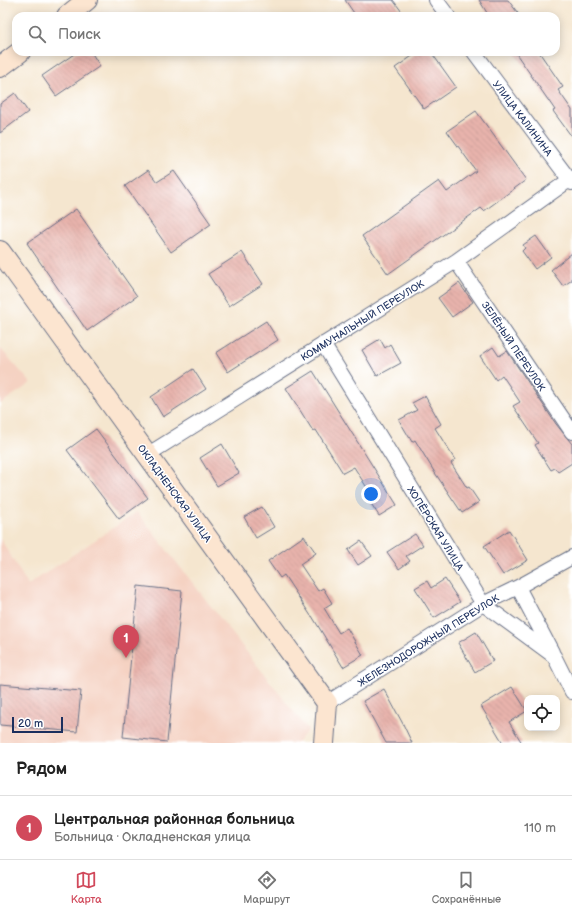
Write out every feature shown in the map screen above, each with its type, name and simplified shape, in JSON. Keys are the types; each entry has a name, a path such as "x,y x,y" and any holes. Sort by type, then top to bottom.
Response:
{"main road":[{"path":"71,12 87,0"},
{"path":"0,67 15,56"},
{"name":"ОКЛАДНЕНСКАЯ УЛИЦА","path":"0,251 326,703"},
{"path":"324,743 326,703"}],"street":[{"path":"436,0 445,12"},
{"name":"УЛИЦА КАЛИНИНА","path":"477,56 571,180"},
{"name":"КОММУНАЛЬНЫЙ ПЕРЕУЛОК","path":"147,455 456,261 571,180"},
{"name":"ЗЕЛЁНЫЙ ПЕРЕУЛОК","path":"456,261 572,432"},
{"name":"ХОПЁРСКАЯ УЛИЦА","path":"323,344 483,604 554,656 572,692"},
{"name":"ЖЕЛЕЗНОДОРОЖНЫЙ ПЕРЕУЛОК","path":"326,703 483,604 518,587 572,557"},
{"path":"518,587 554,656"}],"shaded area":[{"path":"0,348 31,383 0,404"},
{"path":"137,512 308,730 297,743 0,743 0,538 28,585"}],"building":[{"path":"345,0 393,0 402,12 353,12"},
{"path":"479,0 508,0 517,12 486,12"},
{"path":"71,56 94,56 100,66 56,96 42,76"},
{"path":"412,56 434,56 456,87 424,109 395,68"},
{"path":"518,56 542,56 563,87 558,90 572,110 572,137 553,111 555,110"},
{"path":"15,93 28,112 0,133 0,104"},
{"path":"476,111 526,180 484,211 481,208 388,274 362,236 439,181 447,192 476,171 447,131"},
{"path":"148,170 157,182 174,171 211,224 171,252 125,186"},
{"path":"76,209 137,296 87,331 27,243"},
{"path":"536,236 551,257 535,269 522,251 525,248 523,245"},
{"path":"242,252 263,284 229,306 208,274"},
{"path":"572,253 572,280 563,286 551,270"},
{"path":"459,283 473,302 452,317 438,298"},
{"path":"266,321 278,340 228,372 216,353"},
{"path":"380,339 385,348 390,344 401,363 377,376 362,350"},
{"path":"493,347 499,356 507,351 556,424 572,444 572,463 558,472 555,468 551,470 535,445 538,443 513,406 520,402 502,375 496,380 480,356"},
{"path":"193,369 206,389 163,417 151,397"},
{"path":"313,371 397,505 379,516 365,494 369,491 354,467 343,473 316,430 313,431 286,388"},
{"path":"425,396 441,424 435,428 455,460 451,463 467,488 469,487 479,502 462,513 415,440 412,442 399,420 417,410 412,403"},
{"path":"96,429 148,498 119,519 67,450"},
{"path":"222,444 239,473 217,486 200,458"},
{"path":"262,507 274,527 256,538 244,517"},
{"path":"509,530 528,560 503,575 484,546"},
{"path":"415,534 423,545 406,556 410,561 399,569 387,552"},
{"path":"304,536 316,553 300,564 318,591 323,588 332,603 324,608 339,633 347,628 363,655 343,667 312,616 284,575 280,578 268,561"},
{"path":"361,541 372,556 358,565 348,550"},
{"path":"445,579 460,602 434,618 415,588 427,581 431,588"},
{"path":"138,586 182,591 167,742 123,737"},
{"path":"476,632 493,661 475,672 458,643"},
{"path":"0,684 81,691 77,732 0,725"},
{"path":"512,687 524,706 524,713 509,722 522,743 503,743 481,706"},
{"path":"384,689 412,743 386,743 363,701"}],"place":[{"name":"Центральная районная больница","path":"126,658"}]}
